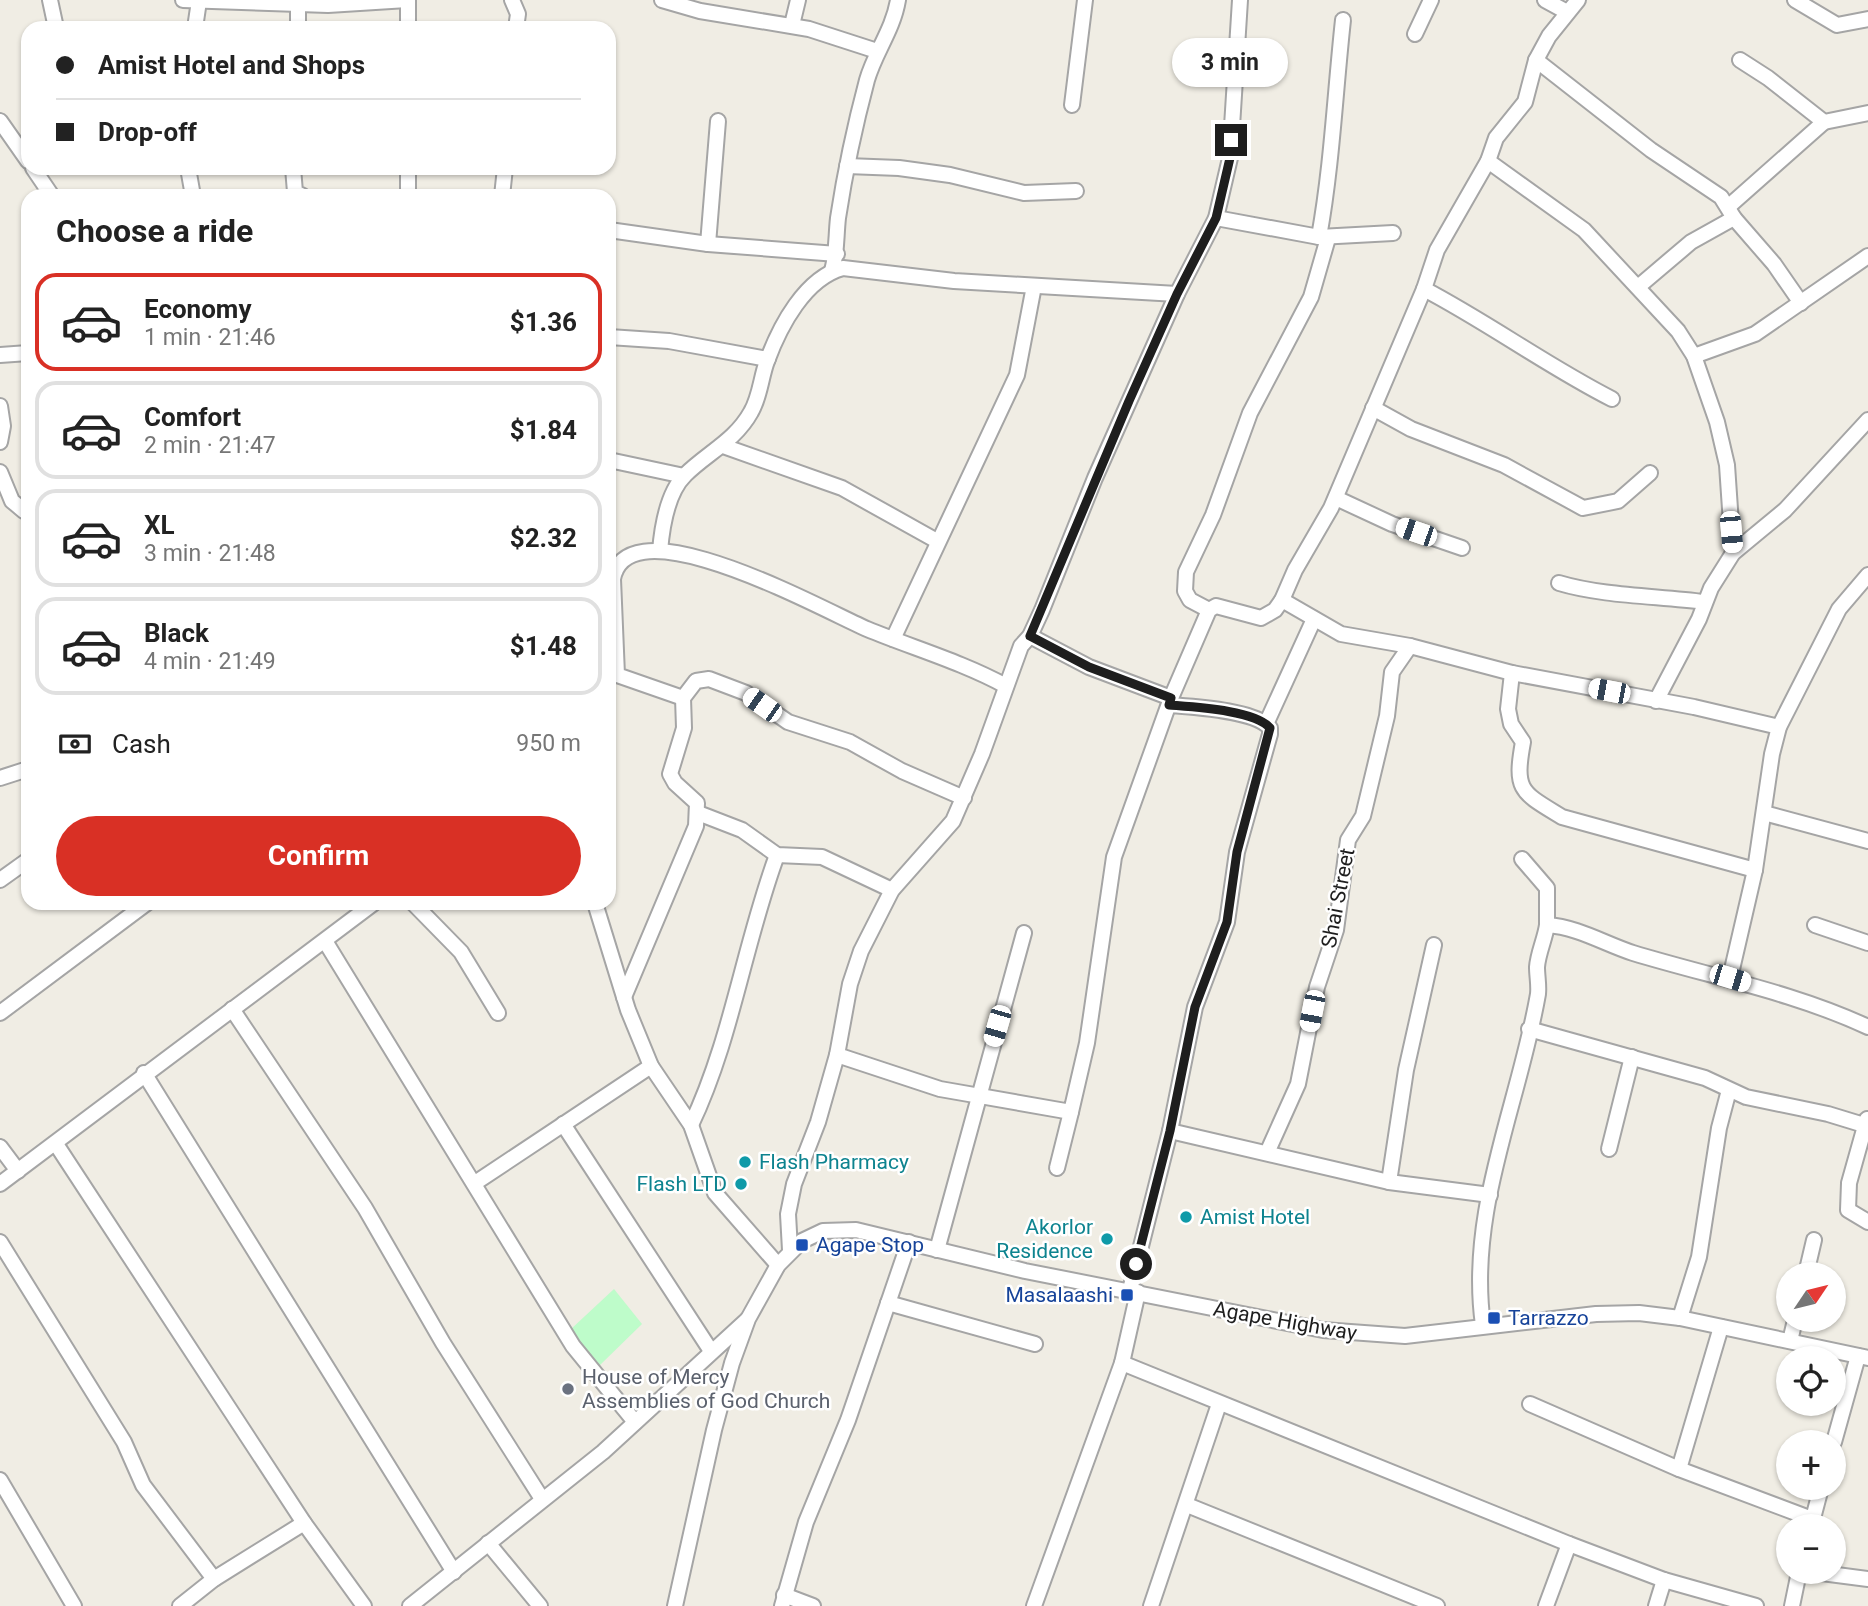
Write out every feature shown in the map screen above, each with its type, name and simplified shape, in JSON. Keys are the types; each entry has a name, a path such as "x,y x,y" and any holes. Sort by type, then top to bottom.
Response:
{"street":[{"path":"50,0 54,21"},
{"path":"183,0 298,4 407,0 408,21"},
{"path":"512,0 518,14 517,21"},
{"path":"662,0 700,10 792,25 877,51"},
{"path":"792,25 798,0"},
{"path":"832,271 837,254 838,221 847,166 867,80 877,51 890,31 898,0"},
{"path":"1072,105 1085,0"},
{"path":"790,1251 788,1214 794,1184 815,1129 837,1055 850,984 862,951 892,890 953,821 1021,646 1030,636 1177,294 1216,218 1230,158 1240,0"},
{"path":"1415,34 1431,0"},
{"path":"1545,0 1567,12"},
{"path":"1058,1168 1087,1043 1114,857 1170,701 1209,610 1216,606 1261,618 1275,610 1282,600 1295,570 1336,498 1424,289 1437,250 1488,161 1496,138 1525,102 1536,61 1549,36 1578,0"},
{"path":"1795,0 1837,25 1868,19"},
{"path":"196,21 199,1"},
{"path":"298,4 298,21"},
{"path":"1209,610 1190,600 1185,592 1186,572 1213,516 1246,424 1311,297 1324,238 1334,132 1334,98 1343,20"},
{"path":"1740,60 1768,78 1824,122"},
{"path":"1536,61 1651,150 1711,187 1774,264 1801,303"},
{"path":"1638,287 1683,248 1731,212 1824,122 1868,113"},
{"path":"0,121 21,151"},
{"path":"709,244 718,121"},
{"path":"1488,161 1584,230 1664,313 1693,356 1717,422 1727,465 1733,553"},
{"path":"847,166 899,168 950,176 1024,193 1076,191"},
{"path":"1216,218 1324,238 1393,233"},
{"path":"616,231 709,244 837,254"},
{"path":"1693,356 1755,334 1868,256"},
{"path":"660,551 667,511 684,476 723,446 753,410 768,359 799,301 832,271 843,268 1034,286 1177,294"},
{"path":"893,639 1017,375 1034,286"},
{"path":"1424,289 1480,319 1612,399"},
{"path":"616,337 669,341 768,359"},
{"path":"0,355 21,354"},
{"path":"0,406 3,426 0,442"},
{"path":"1373,408 1411,429 1504,465 1583,508 1618,501 1650,473"},
{"path":"1656,701 1699,619 1704,602 1733,553 1785,510 1868,420"},
{"path":"723,446 857,495 937,541"},
{"path":"616,461 684,476"},
{"path":"0,472 12,501 21,508"},
{"path":"1336,498 1392,524 1462,548"},
{"path":"616,564 633,554 660,551 730,567 1006,686"},
{"path":"1730,978 1755,870 1772,754 1779,727 1839,609 1868,576"},
{"path":"1559,583 1587,592 1633,593 1704,602"},
{"path":"1282,600 1341,634 1410,646 1512,673 1779,727"},
{"path":"1034,1606 1122,1363 1134,1291 1139,1236 1170,1131 1195,1007 1227,922 1237,852 1270,734 1266,724 1314,619"},
{"path":"1030,636 1089,667 1170,701 1266,724"},
{"name":"Shai Street","path":"1267,1153 1298,1084 1317,987 1336,930 1348,840 1363,816 1387,716 1392,672 1410,646"},
{"path":"616,660 617,675 683,698"},
{"path":"1512,673 1508,709 1511,724 1523,742 1518,775 1525,792 1537,802 1562,817 1755,870"},
{"path":"624,997 692,837 698,813 697,803 674,783 670,774 684,728 683,698 696,681 709,679 746,693 788,722 850,743 883,762 964,798"},
{"path":"0,778 21,771"},
{"path":"698,813 742,830 777,855 822,857 892,890"},
{"path":"1763,813 1868,841"},
{"path":"691,1125 725,1038 763,892 777,855"},
{"path":"1483,1325 1480,1258 1490,1195 1538,993 1537,967 1547,925 1546,888 1522,859"},
{"path":"0,880 21,865"},
{"path":"0,1013 138,910"},
{"path":"0,1184 56,1144 144,1073 365,910"},
{"path":"420,910 461,952 498,1013"},
{"path":"598,910 624,997 651,1066 691,1125 715,1193 778,1265"},
{"path":"1547,925 1571,929 1631,952 1730,978 1802,1001 1868,1027"},
{"path":"1815,925 1868,943"},
{"path":"937,1250 977,1096 1024,933"},
{"path":"325,941 573,1346 635,1422"},
{"path":"1389,1182 1406,1070 1434,945"},
{"path":"232,1009 365,1208 450,1354 542,1499"},
{"path":"1529,1029 1705,1078 1746,1097 1866,1121 1846,1196 1848,1210 1868,1222"},
{"path":"837,1055 940,1089 1071,1112"},
{"path":"1609,1149 1632,1058"},
{"path":"475,1183 651,1066"},
{"path":"144,1073 454,1572"},
{"path":"1680,1318 1699,1257 1719,1128 1729,1090"},
{"path":"564,1124 711,1351"},
{"path":"1170,1131 1389,1182 1490,1195"},
{"path":"56,1144 304,1524 364,1606"},
{"path":"0,1147 19,1171"},
{"name":"Agape Highway","path":"748,1319 778,1265 790,1251 814,1234 838,1229 909,1242 1025,1271 1278,1322 1368,1335 1437,1334 1483,1325 1620,1313 1680,1318 1863,1357"},
{"path":"1809,1262 1814,1240"},
{"path":"0,1242 124,1442 143,1485 214,1579"},
{"path":"813,1606 783,1601 806,1522 848,1420 909,1242"},
{"path":"888,1303 1035,1344"},
{"path":"410,1606 595,1459 748,1319"},
{"path":"676,1606 714,1430 732,1363 748,1319"},
{"path":"1679,1469 1721,1327"},
{"path":"1790,1341 1792,1332"},
{"path":"1838,1430 1863,1357"},
{"path":"1122,1363 1569,1544 1664,1580 1756,1606"},
{"path":"1151,1606 1219,1404"},
{"path":"1530,1405 1791,1514"},
{"path":"0,1480 74,1606"},
{"path":"1187,1505 1437,1606"},
{"path":"180,1606 214,1579 304,1524"},
{"path":"488,1543 540,1606"},
{"path":"1546,1606 1569,1544"},
{"path":"1846,1576 1868,1579"},
{"path":"1656,1606 1664,1580"},
{"path":"1792,1606 1797,1584"}],"green space":[{"path":"614,1289 642,1324 599,1366 570,1330"}],"place":[{"name":"Flash Pharmacy","path":"745,1162"},
{"name":"Flash LTD","path":"741,1184"},
{"name":"Amist Hotel","path":"1186,1217"},
{"name":"Akorlor Residence","path":"1107,1239"},
{"name":"Agape Stop","path":"802,1245"},
{"name":"Masalaashi","path":"1127,1295"},
{"name":"Tarrazzo","path":"1494,1318"},
{"name":"House of Mercy Assemblies of God Church","path":"568,1389"}],"route":[{"path":"1136,1264 1170,1131 1195,1007 1227,922 1237,852 1270,728 1260,720 1230,713 1169,705 1171,698 1089,667 1035,641 1030,636 1129,401 1177,294 1216,218 1225,184 1231,140"}]}
